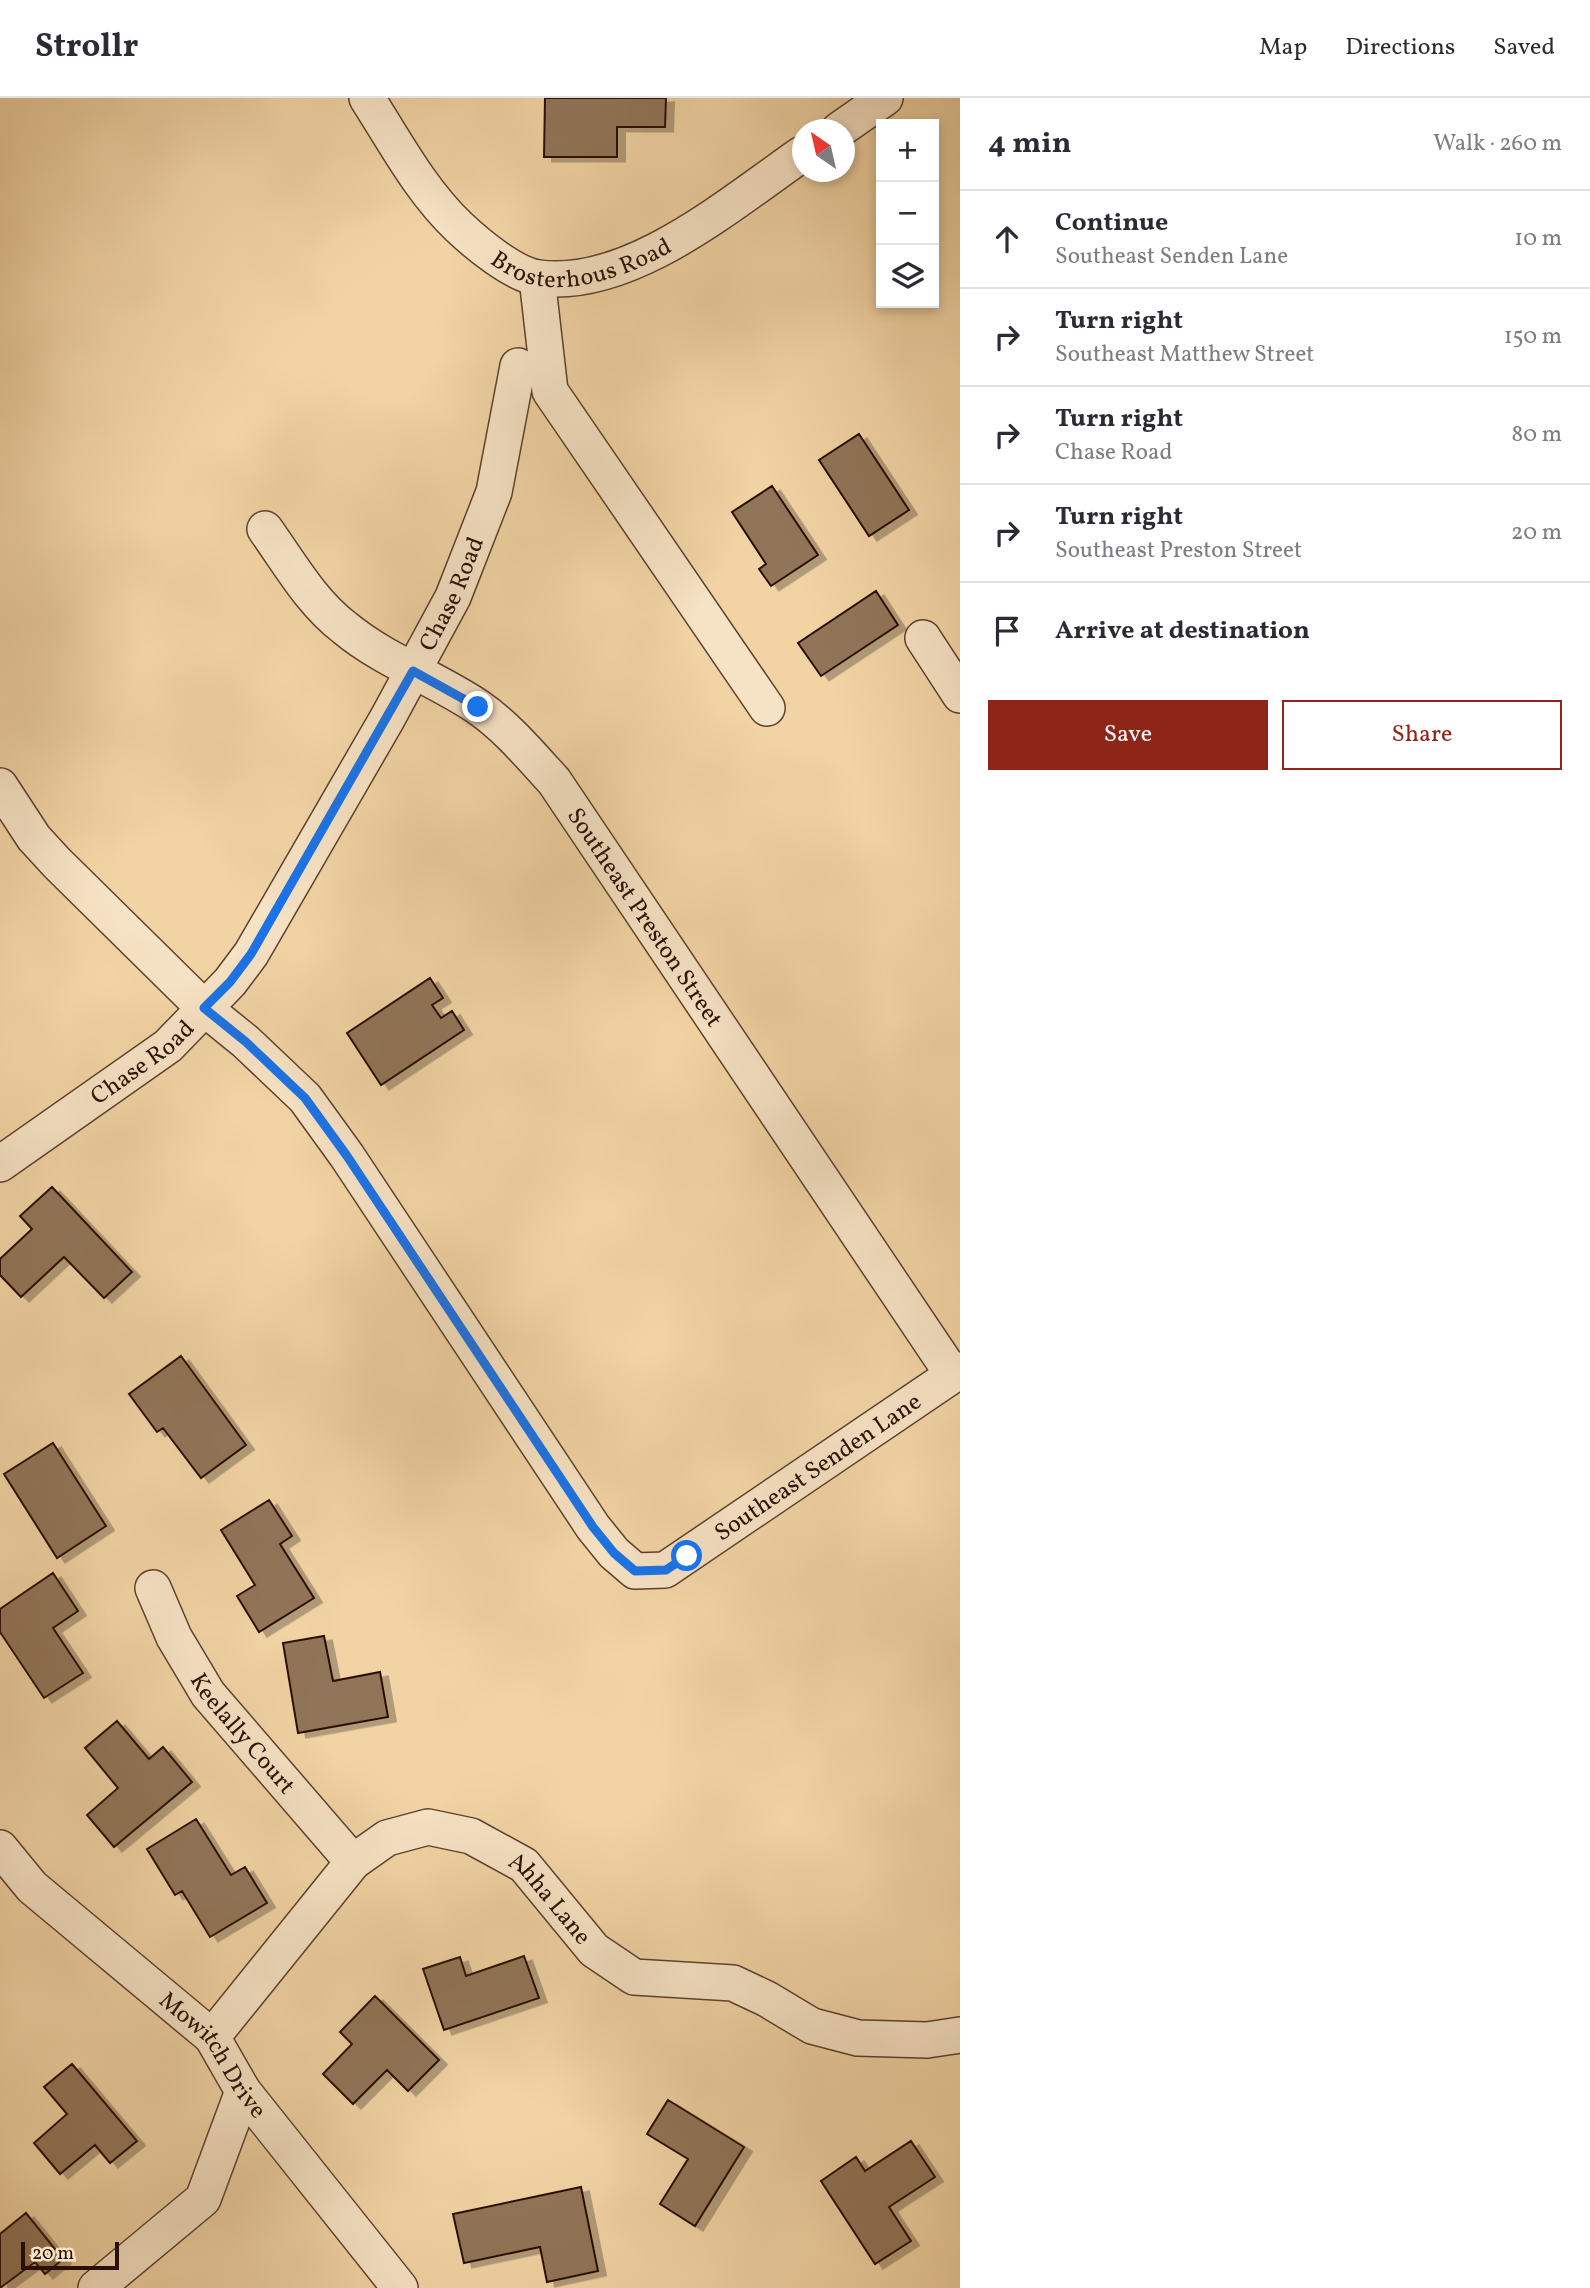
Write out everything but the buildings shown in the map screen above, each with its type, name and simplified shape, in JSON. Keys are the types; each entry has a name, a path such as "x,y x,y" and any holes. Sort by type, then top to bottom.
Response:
{"street":[{"name":"Brosterhous Road","path":"366,98 422,184 458,226 494,258 537,278 584,277 630,265 672,243 792,161"},
{"path":"855,119 886,98"},
{"path":"537,278 550,391 767,708"},
{"name":"Chase Road","path":"0,1164 167,1046 230,982 251,954 453,597 494,492 518,366"},
{"name":"Southeast Preston Street","path":"265,529 319,606 370,647 478,707 519,742 554,781 956,1372"},
{"path":"923,638 960,695"},
{"path":"0,786 34,838 204,1008"},
{"name":"Southeast Senden Lane","path":"204,1008 246,1042 305,1098 347,1156 593,1527 614,1553 635,1571 666,1570 956,1372"},
{"name":"Keelally Court","path":"153,1588 174,1636 208,1694 353,1862"},
{"name":"Ahha Lane","path":"212,2038 353,1862 387,1838 428,1827 471,1836 524,1865 594,1950 634,1977 733,1983 767,1999 812,2026 858,2038 927,2040 960,2035"},
{"name":"Mowitch Drive","path":"0,1848 32,1887 212,2038 243,2091 400,2288"},
{"path":"96,2288 203,2199 243,2091"}],"route":[{"path":"478,707 413,671 251,954 230,982 204,1008 246,1042 305,1098 347,1156 593,1527 614,1553 635,1571 666,1570 687,1556"}]}
